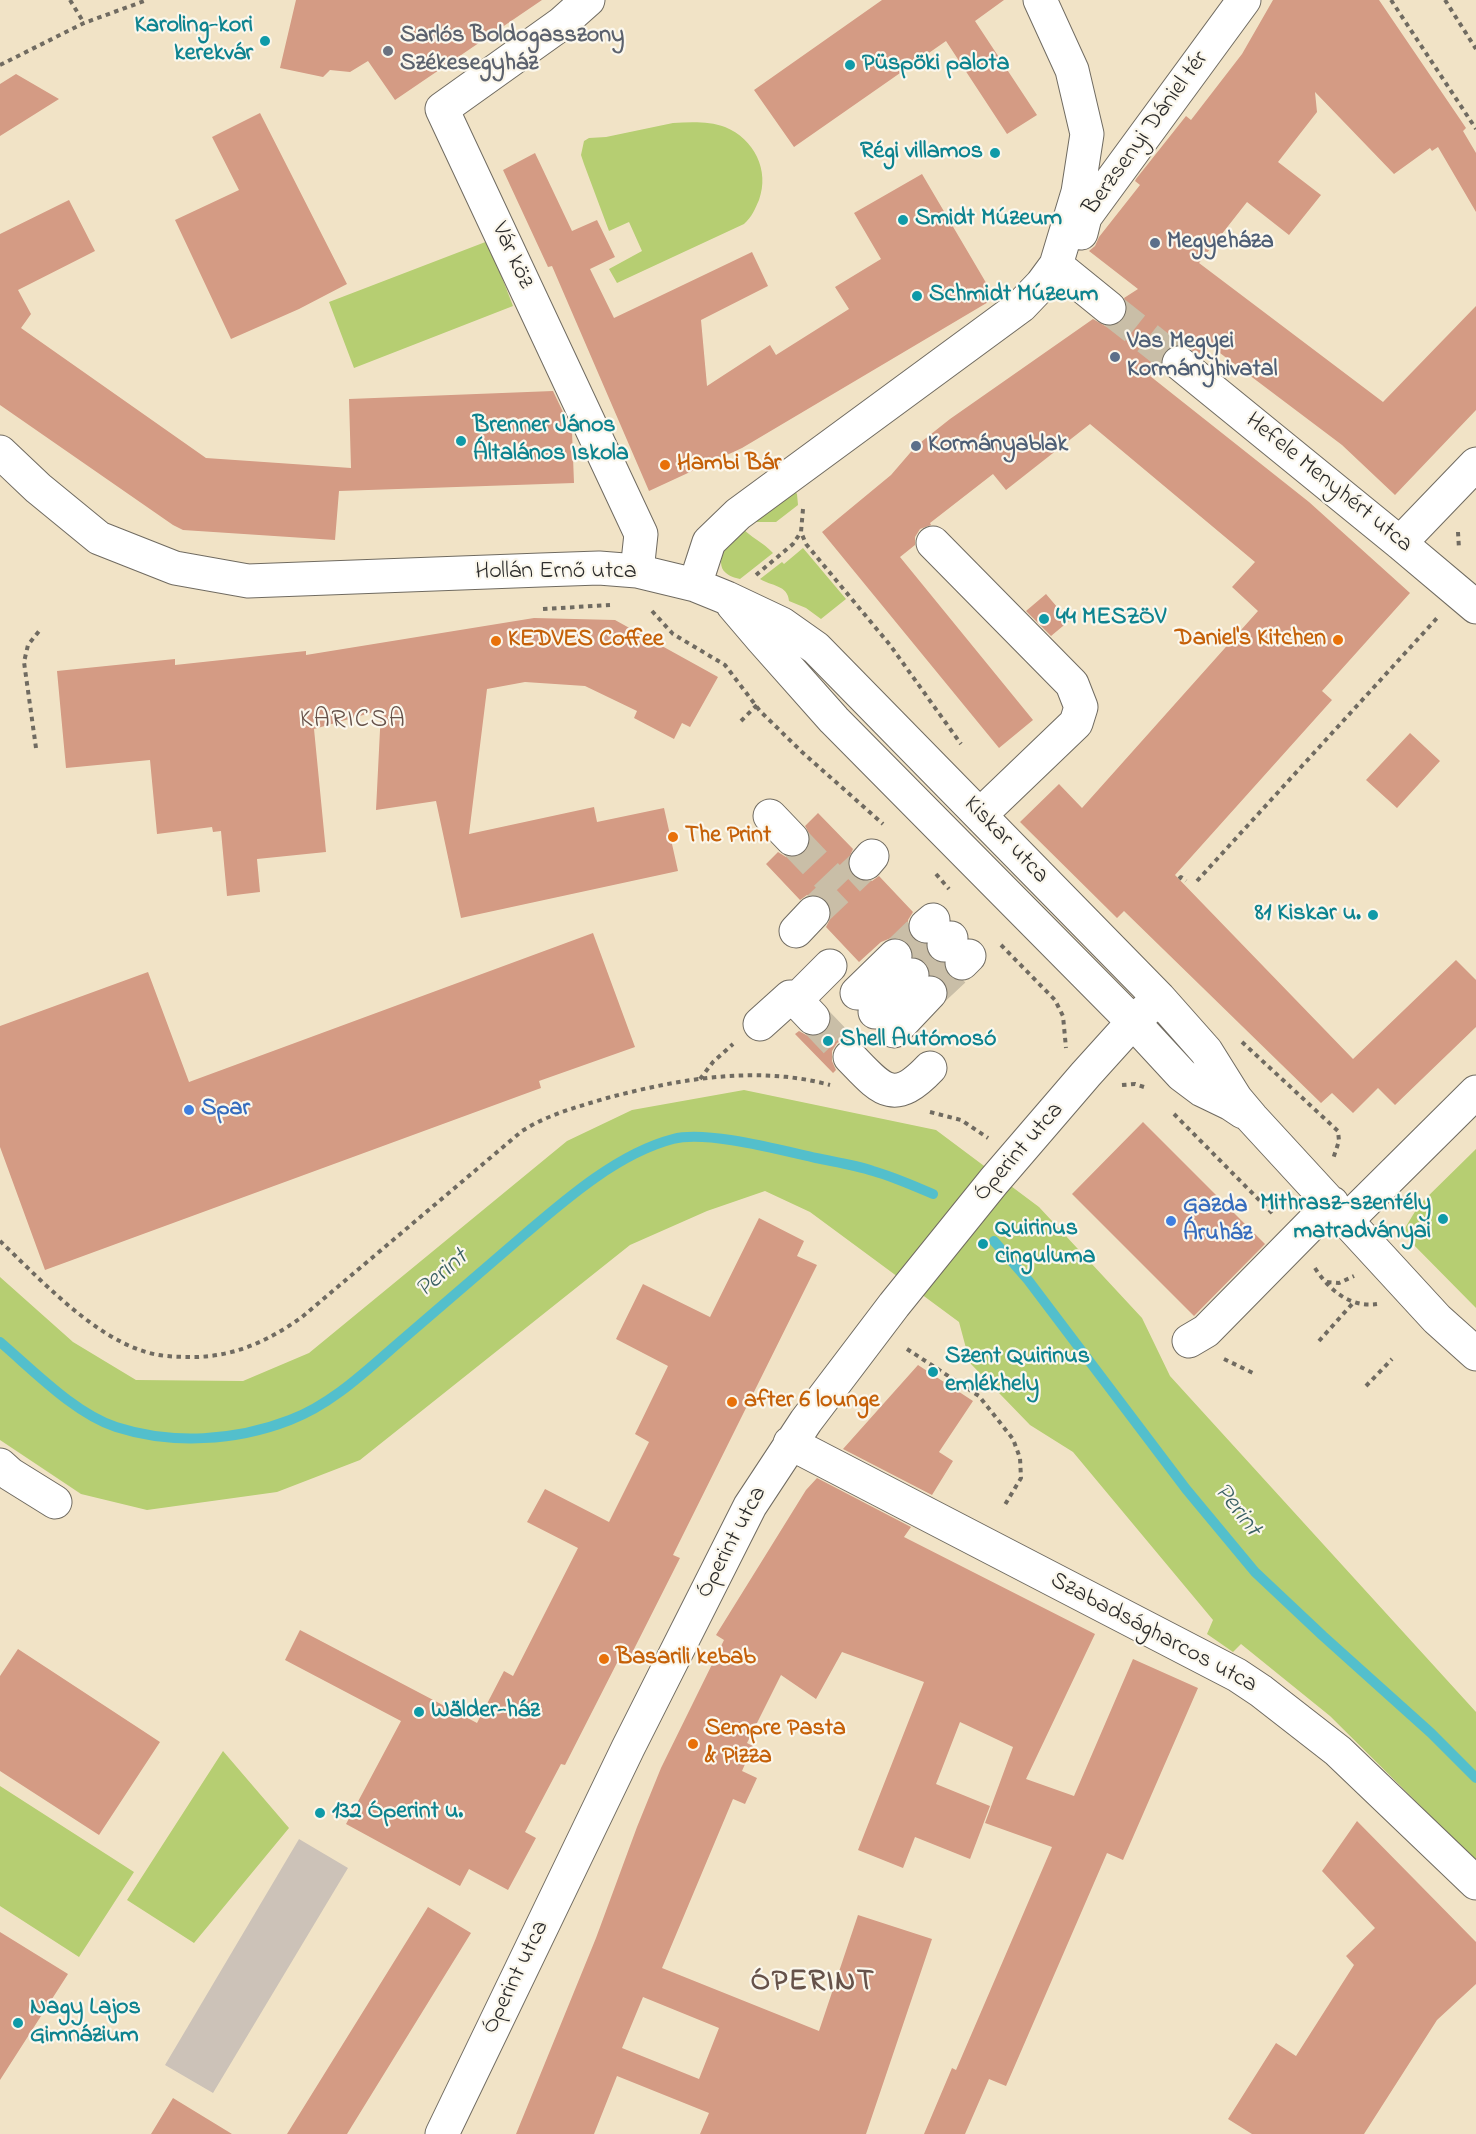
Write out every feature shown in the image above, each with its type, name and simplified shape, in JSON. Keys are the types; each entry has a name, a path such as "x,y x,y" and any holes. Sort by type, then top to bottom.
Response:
{"street":[{"name":"Vár köz","path":"588,0 561,24 442,109 641,534 637,571"},
{"name":"Berzsenyi Dániel tér","path":"1040,0 1072,70 1087,134 1064,272"},
{"name":"Berzsenyi Dániel tér","path":"1064,272 1084,217 1244,0"},
{"path":"695,585 709,542 738,514 1021,306 1042,284 1064,272 1109,308"},
{"name":"Hefele Menyhért utca","path":"1179,363 1468,600"},
{"name":"Hollán Ernő utca","path":"0,452 38,488 99,538 175,568 248,581 599,568 637,571 695,585"},
{"path":"1400,543 1476,464"},
{"path":"933,543 1072,684 1081,707 1076,723 980,815"},
{"name":"Kiskar utca","path":"695,585 782,624 816,648 1159,998 1206,1051 1236,1099 1252,1118 1437,1318 1476,1354"},
{"name":"Kiskar utca","path":"727,598 834,720 1191,1083 1252,1118"},
{"path":"834,720 840,717 860,717 906,739"},
{"path":"770,816 792,839"},
{"path":"768,1033 790,997 805,1010 830,966"},
{"path":"912,975 875,1012 912,975"},
{"name":"Óperint utca","path":"442,2134 628,1748 750,1506 790,1443 894,1305 994,1181 1133,1022 1159,998"},
{"path":"850,1057 876,1083 886,1089 899,1090 910,1087 930,1068"},
{"path":"1189,1341 1206,1331 1297,1239 1339,1211 1476,1092"},
{"name":"Szabadságharcos utca","path":"790,1443 1237,1675 1338,1751 1476,1883"},
{"path":"0,1465 10,1474 55,1502"}],"path":[{"path":"70,0 84,23"},
{"path":"0,65 84,23 147,0"},
{"path":"1391,0 1476,129"},
{"path":"1446,0 1476,49"},
{"path":"727,598 793,544 801,532 803,512"},
{"path":"801,532 812,552 890,645 966,751"},
{"path":"1197,881 1468,600"},
{"path":"543,609 614,606"},
{"path":"648,607 673,634 725,665 756,705 802,752 875,849"},
{"path":"36,748 24,662 28,645 40,630"},
{"path":"741,721 756,705"},
{"path":"929,867 952,893"},
{"path":"1179,879 1181,877 1186,881"},
{"path":"999,943 1055,1000 1064,1016 1065,1047"},
{"path":"700,1079 726,1049 768,1033"},
{"path":"0,1241 68,1306 131,1346 172,1357 231,1352 262,1342 302,1317 522,1131 556,1113 630,1092 700,1079 743,1075 785,1076 837,1087"},
{"path":"1119,1087 1135,1084 1154,1094"},
{"path":"1170,1110 1297,1239 1318,1273 1341,1297 1353,1303 1319,1341"},
{"path":"927,1111 961,1120 992,1141"},
{"path":"1327,1282 1339,1283 1351,1278"},
{"path":"907,1348 979,1396 1013,1439 1020,1458 1021,1478 1003,1508"},
{"path":"1366,1386 1392,1359"}],"shaded area":[{"path":"299,1839 348,1868 213,2093 165,2065"}],"green space":[{"path":"699,122 719,125 744,139 751,147 761,167 762,189 759,200 744,224 617,283 609,269 642,251 629,222 609,231 581,155 584,141 589,138 606,137 673,123"},
{"path":"488,241 513,306 354,368 329,302"},
{"path":"791,486 797,494 798,505 776,522 757,522 751,516"},
{"path":"739,525 773,553 740,579 726,573 721,562 725,548"},
{"path":"803,548 846,599 821,619 806,608 789,601 786,592 782,589 760,579 782,562 784,564"},
{"path":"744,1090 936,1130 1039,1207 1142,1318 1170,1376 1476,1712 1476,1861 1330,1716 1241,1644 1233,1652 1207,1634 1213,1620 1073,1452 1030,1425 970,1363 959,1322 810,1212 765,1191 707,1211 630,1245 360,1460 277,1492 147,1510 81,1494 0,1440 0,1277 73,1342 136,1380 243,1381 309,1353 567,1141 632,1110"},
{"name":"Mithrasz-szentély matradványai","path":"1476,1149 1476,1308 1402,1233 1419,1205"},
{"path":"223,1751 289,1828 194,1943 127,1900"},
{"path":"0,1786 134,1872 79,1957 0,1906"}],"building":[{"name":"Sarlós Boldogasszony Székesegyház","path":"296,0 542,0 395,100 368,61 350,72 330,70 323,77 280,68"},
{"name":"Püspöki palota","path":"882,0 1004,0 975,21 1037,115 1007,134 946,41 794,147 754,90"},
{"path":"1273,0 1379,0 1466,128 1463,131 1476,153 1476,212 1438,147 1432,151 1430,148 1394,174 1315,92 1317,112 1278,162 1321,195 1289,235 1247,202 1199,263 1383,402 1476,306 1476,410 1395,495 1342,445 1212,347 1197,354 1183,345 1172,346 1164,352 1161,359 1162,370 1150,376 1309,502 1410,593 1322,691 1332,700 1175,875 1353,1059 1456,960 1476,980 1476,1027 1395,1105 1378,1088 1353,1113 1332,1093 1321,1103 1124,911 1117,918 1020,822 1059,784 1082,808 1258,611 1232,587 1255,562 1090,424 1006,490 993,474 930,523 931,525 920,529 915,537 915,545 900,557 1033,720 999,748 822,532 891,475 916,446 950,419 1093,319 1107,327 1115,326 1123,320 1128,310 1124,298 1138,289 1089,251 1140,185 1135,181 1136,179 1186,116 1191,120 1242,54"},
{"path":"16,74 59,99 0,136 0,84"},
{"path":"260,113 347,284 299,309 231,339 175,220 239,190 212,137"},
{"path":"535,153 572,231 597,220 615,257 590,269 614,318 752,252 768,286 701,320 707,386 770,345 776,355 849,309 835,287 881,259 854,213 922,174 995,298 742,448 649,491 552,266 548,267 503,170"},
{"path":"69,200 95,251 18,290 31,314 21,328 206,458 351,468 349,399 553,391 572,431 574,483 339,491 335,540 183,530 173,525 0,405 0,234"},
{"name":"44 MESZÖV","path":"1046,594 1069,621 1051,636 1026,611"},
{"path":"534,618 615,620 718,677 690,727 682,723 674,739 634,718 637,711 585,686 525,682 487,689 469,834 594,807 597,822 664,808 678,871 461,918 436,801 376,810 381,710 314,729 326,852 257,859 260,892 227,896 221,831 213,832 212,827 157,834 150,760 66,768 57,671 175,659 175,665 306,651 306,655"},
{"path":"1410,733 1440,761 1397,808 1366,780"},
{"path":"818,813 853,849 848,860 848,869 853,877 863,881 872,881 879,876 913,912 908,920 908,930 912,939 926,944 930,958 944,963 948,976 957,981 948,989 942,979 930,975 925,961 913,957 909,943 901,938 891,938 881,942 859,962 826,927 831,917 831,907 826,900 817,895 807,895 800,900 766,864 778,852 786,857 796,857 805,852 810,844 810,835 805,826"},
{"path":"593,933 635,1047 539,1081 541,1088 45,1270 0,1147 0,1026 148,972 189,1082"},
{"path":"831,1017 852,1039 845,1039 837,1043 832,1051 832,1061 836,1070 833,1073 795,1034 799,1031 808,1036 818,1036 831,1024"},
{"name":"Gazda Áruház","path":"1143,1122 1265,1244 1194,1316 1072,1194"},
{"path":"759,1218 804,1241 797,1256 817,1265 673,1555 680,1558 630,1657 622,1653 565,1765 561,1764 525,1832 536,1838 508,1890 469,1869 460,1886 346,1824 401,1721 285,1660 300,1630 477,1723 504,1671 513,1676 578,1548 527,1522 545,1489 609,1522 649,1442 635,1434 668,1366 616,1339 643,1284 710,1317"},
{"path":"918,1365 973,1401 939,1452 953,1461 932,1495 843,1449"},
{"path":"817,1478 911,1527 904,1537 1095,1634 1026,1779 1074,1796 1133,1659 1198,1688 1123,1860 1107,1853 1006,2086 989,2079 965,2134 924,2134 952,2068 956,2070 1052,1847 985,1823 1013,1747 960,1722 936,1784 990,1806 970,1859 915,1837 903,1868 858,1850 924,1682 842,1652 816,1699 781,1675 747,1743 753,1746 742,1771 757,1778 745,1804 733,1799 662,1968 819,2031 858,1915 932,1939 866,2134 700,2134 709,2113 617,2076 594,2134 516,2134 596,1938 661,1768 724,1640 716,1635 806,1490","holes":["643,1997 719,2028 699,2079 622,2048"]},
{"path":"18,1649 160,1742 99,1835 0,1771 0,1676"},
{"path":"1357,1821 1476,1942 1476,1984 1437,2020 1364,2134 1252,2134 1228,2119 1276,2043 1296,2056 1354,1965 1346,1956 1375,1928 1322,1871"},
{"path":"428,1907 471,1933 347,2134 287,2134"},
{"name":"Nagy Lajos Gimnázium","path":"0,1932 68,1974 0,2080"},
{"path":"173,2098 232,2134 151,2134"}],"waterway":[{"name":"Perint","path":"0,1342 55,1390 85,1412 116,1427 137,1433 181,1438 226,1436 269,1427 321,1405 364,1373 541,1220 594,1178 633,1155 673,1139 687,1137 723,1139 852,1165 933,1194"},
{"name":"Perint","path":"994,1241 1028,1280 1186,1489 1255,1572 1431,1733 1476,1778"}],"tunnel":[{"path":"1109,308 1179,363"},
{"path":"792,839 839,888"},
{"path":"813,913 866,863"},
{"path":"895,956 926,926"},
{"path":"912,975 944,945"},
{"path":"930,993 962,963"},
{"path":"813,1018 850,1057"}],"place":[{"name":"Karoling-kori kerekvár","path":"265,41"},
{"name":"Sarlós Boldogasszony Székesegyház","path":"388,51"},
{"name":"Püspöki palota","path":"850,65"},
{"name":"Régi villamos","path":"995,153"},
{"name":"Smidt Múzeum","path":"903,220"},
{"name":"Megyeháza","path":"1155,243"},
{"name":"Schmidt Múzeum","path":"917,296"},
{"name":"Vas Megyei Kormányhivatal","path":"1115,357"},
{"name":"Brenner János Általános Iskola","path":"461,441"},
{"name":"Kormányablak","path":"916,446"},
{"name":"Hambi Bár","path":"665,465"},
{"name":"44 MESZÖV","path":"1044,619"},
{"name":"Daniel's Kitchen","path":"1338,640"},
{"name":"KEDVES Coffee","path":"496,641"},
{"name":"The Print","path":"673,837"},
{"name":"81 Kiskar u.","path":"1373,915"},
{"name":"Shell Autómosó","path":"828,1041"},
{"name":"Spar","path":"189,1110"},
{"name":"Mithrasz-szentély matradványai","path":"1443,1219"},
{"name":"Gazda Áruház","path":"1171,1221"},
{"name":"Quirinus cinguluma","path":"983,1244"},
{"name":"Szent Quirinus emlékhely","path":"933,1372"},
{"name":"after 6 lounge","path":"732,1402"},
{"name":"Basarili kebab","path":"604,1659"},
{"name":"Wälder-ház","path":"419,1712"},
{"name":"Sempre Pasta & Pizza","path":"693,1744"},
{"name":"132 Óperint u.","path":"320,1813"},
{"name":"Nagy Lajos Gimnázium","path":"18,2023"}],"district":[{"name":"KARICSA","path":"353,722"},
{"name":"ÓPERINT","path":"813,1984"}]}
